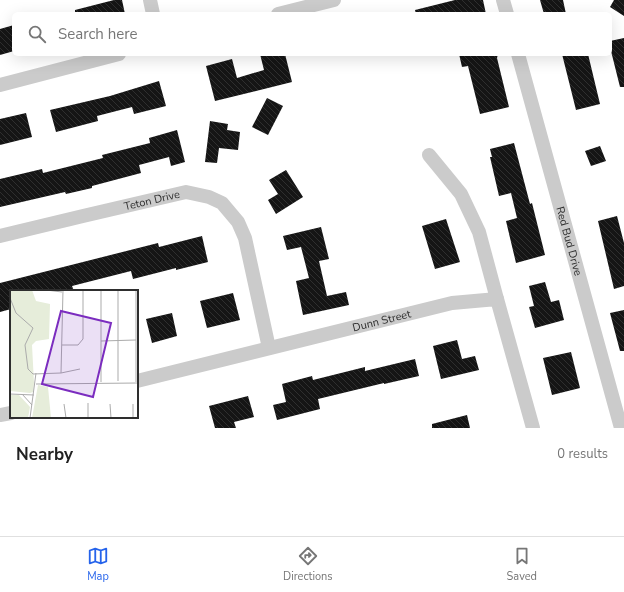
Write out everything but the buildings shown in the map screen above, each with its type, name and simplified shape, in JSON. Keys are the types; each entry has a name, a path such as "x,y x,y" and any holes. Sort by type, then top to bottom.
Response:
{"street":[{"path":"150,0 153,12"},
{"path":"286,12 334,0"},
{"path":"503,0 506,12"},
{"path":"0,85 111,56"},
{"name":"Red Bud Drive","path":"519,56 621,428"},
{"path":"429,155 461,194 479,232 533,428"},
{"name":"Teton Drive","path":"0,236 186,192 209,196 222,203 238,222 245,238 269,348"},
{"name":"Dunn Street","path":"138,381 452,303 497,299"},
{"path":"0,415 10,413"}]}
